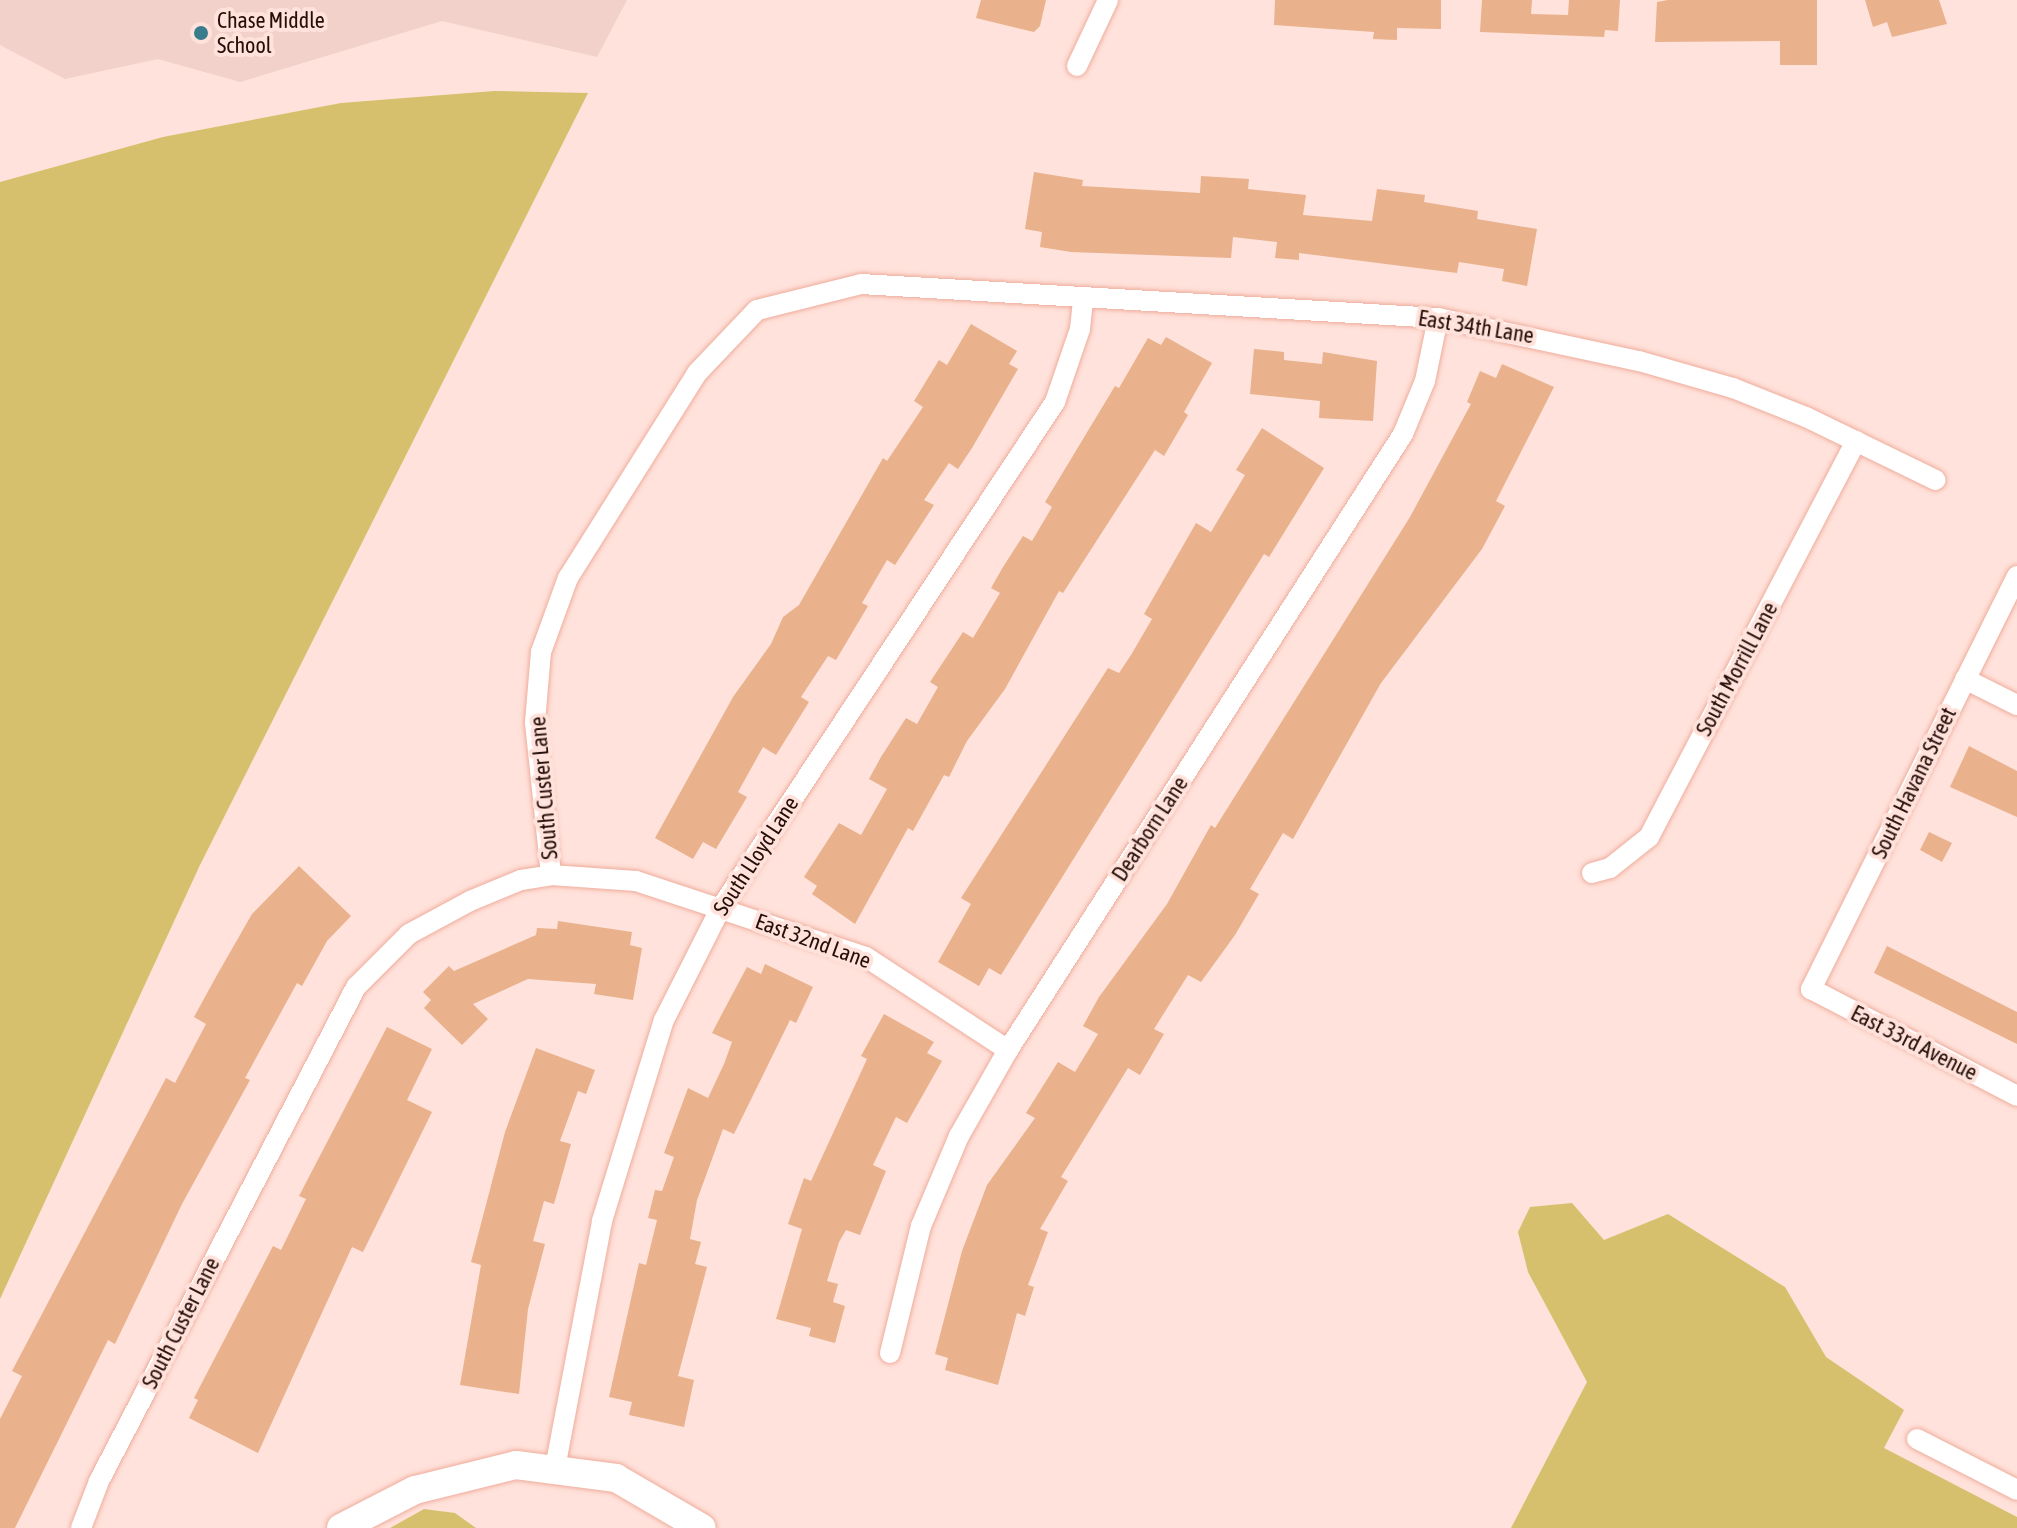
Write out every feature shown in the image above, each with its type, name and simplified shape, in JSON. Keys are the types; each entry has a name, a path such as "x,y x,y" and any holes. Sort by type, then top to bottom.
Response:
{"street":[{"path":"1077,66 1108,0"},
{"name":"South Custer Lane","path":"81,1528 99,1481 356,987 409,934 521,880 551,875 535,722 541,652 568,578 697,373 757,310 861,284 990,292"},
{"name":"East 34th Lane","path":"990,292 1083,300 1438,318 1595,350 1733,388 1856,441 1936,480"},
{"name":"South Lloyd Lane","path":"555,1468 602,1221 631,1113 664,1020 720,909 1055,402 1080,329 1083,300"},
{"name":"Dearborn Lane","path":"890,1353 904,1280 941,1171 1008,1050 1403,434 1425,381 1438,318"},
{"name":"South Morrill Lane","path":"1592,873 1610,868 1649,837 1856,441"},
{"name":"South Havana Street","path":"1811,989 2017,576"},
{"path":"1965,679 2017,705"},
{"name":"East 32nd Lane","path":"551,875 636,881 866,957 1008,1050"},
{"name":"East 33rd Avenue","path":"1811,989 2017,1096"},
{"path":"1917,1439 2017,1490"},
{"path":"341,1528 415,1490 516,1465 616,1478 702,1528"}],"shaded area":[{"name":"Chase Middle School","path":"0,0 627,0 597,57 442,21 240,82 158,59 65,79 0,45"},
{"path":"494,91 588,93 200,865 0,1299 0,182 163,137 341,103"},
{"path":"1572,1203 1604,1240 1668,1214 1785,1287 1826,1357 1904,1410 1884,1448 2017,1517 2017,1528 1511,1528 1587,1382 1528,1272 1518,1232 1530,1207"},
{"path":"424,1509 455,1513 476,1528 390,1528"}],"building":[{"path":"981,0 1046,0 1040,26 1034,32 976,18"},
{"path":"1275,0 1441,0 1441,29 1397,28 1397,40 1373,39 1374,32 1274,25"},
{"path":"1482,0 1532,0 1531,14 1568,15 1569,0 1620,0 1618,31 1605,30 1604,37 1480,32"},
{"path":"1817,0 1817,65 1780,65 1780,41 1655,42 1657,2"},
{"path":"1865,0 1939,0 1947,24 1892,37 1887,22 1873,27"},
{"path":"1034,172 1083,180 1082,186 1200,193 1201,176 1249,179 1248,189 1306,195 1303,215 1372,221 1377,189 1425,195 1424,202 1478,211 1477,219 1537,229 1527,286 1502,281 1504,269 1459,262 1457,273 1299,253 1299,260 1275,258 1277,242 1233,237 1231,258 1071,252 1040,247 1042,232 1025,229"},
{"path":"971,324 1017,351 1009,364 1018,369 972,448 958,469 949,463 924,500 934,505 895,565 887,560 862,603 868,606 836,660 828,656 801,697 809,702 776,755 763,747 738,792 747,797 716,849 703,842 693,859 655,838 733,697 771,644 783,617 799,605 883,458 887,461 923,407 914,401 939,360 947,365"},
{"path":"1166,337 1212,363 1184,412 1188,415 1164,456 1155,450 1063,593 1059,591 1005,689 967,741 949,777 944,775 913,831 908,828 855,924 812,894 817,886 804,877 839,823 861,835 887,789 869,779 881,757 906,718 917,724 938,687 930,682 963,632 973,638 1000,593 991,588 1023,536 1032,541 1052,507 1045,502 1115,386 1119,388 1148,338 1161,345"},
{"path":"1254,349 1284,352 1284,360 1322,364 1323,352 1377,361 1373,421 1319,418 1320,401 1250,394"},
{"path":"1502,364 1554,387 1496,501 1505,506 1482,549 1381,683 1293,839 1283,833 1250,889 1259,894 1235,935 1201,982 1188,975 1154,1029 1164,1034 1140,1075 1128,1068 1061,1177 1068,1181 1040,1229 1048,1232 1028,1285 1034,1287 1025,1316 1017,1313 998,1385 945,1370 948,1358 935,1354 962,1251 987,1185 1035,1118 1026,1113 1058,1062 1075,1072 1098,1034 1083,1026 1099,997 1167,904 1211,825 1215,828 1410,517 1471,404 1467,402 1480,371 1496,378"},
{"path":"1262,428 1324,468 1269,557 1264,554 1001,975 989,968 979,986 938,962 971,904 961,898 1108,668 1119,673 1131,655 1152,619 1144,614 1196,523 1211,532 1245,475 1236,470"},
{"path":"1969,746 2017,771 2017,817 1950,787"},
{"path":"1929,832 1952,843 1942,862 1920,850"},
{"path":"299,866 351,916 327,941 302,986 297,983 245,1078 250,1080 182,1204 115,1344 108,1340 15,1528 0,1528 0,1419 22,1376 12,1371 166,1078 175,1083 206,1024 194,1017 217,975 252,914"},
{"path":"558,921 632,932 630,945 642,948 633,1000 594,994 596,984 528,979 473,1004 488,1019 462,1045 424,1008 431,1000 423,992 449,966 454,971 536,935 537,928 557,929"},
{"path":"1887,946 2017,1012 2017,1044 1874,973"},
{"path":"765,964 813,987 796,1023 790,1020 734,1134 723,1129 697,1200 690,1239 701,1242 695,1264 707,1267 678,1376 694,1380 684,1427 629,1415 632,1402 609,1397 639,1263 646,1265 657,1220 648,1218 655,1190 662,1191 674,1157 664,1153 688,1088 708,1098 724,1064 732,1042 712,1033 724,1010 747,967 761,974"},
{"path":"884,1014 934,1042 927,1053 942,1061 907,1123 896,1117 873,1165 886,1171 860,1235 846,1230 839,1242 827,1281 838,1284 833,1302 845,1306 835,1343 809,1336 811,1328 776,1319 802,1229 788,1224 804,1178 811,1181 867,1059 861,1056"},
{"path":"387,1027 432,1049 407,1100 432,1112 363,1252 352,1247 258,1453 189,1418 198,1400 194,1398 273,1246 281,1250 306,1199 299,1196"},
{"path":"536,1048 595,1070 586,1094 578,1091 560,1141 571,1144 554,1204 544,1201 533,1241 545,1244 528,1309 519,1394 460,1385 481,1265 471,1262 505,1132"}],"place":[{"name":"Chase Middle School","path":"201,33"}]}
